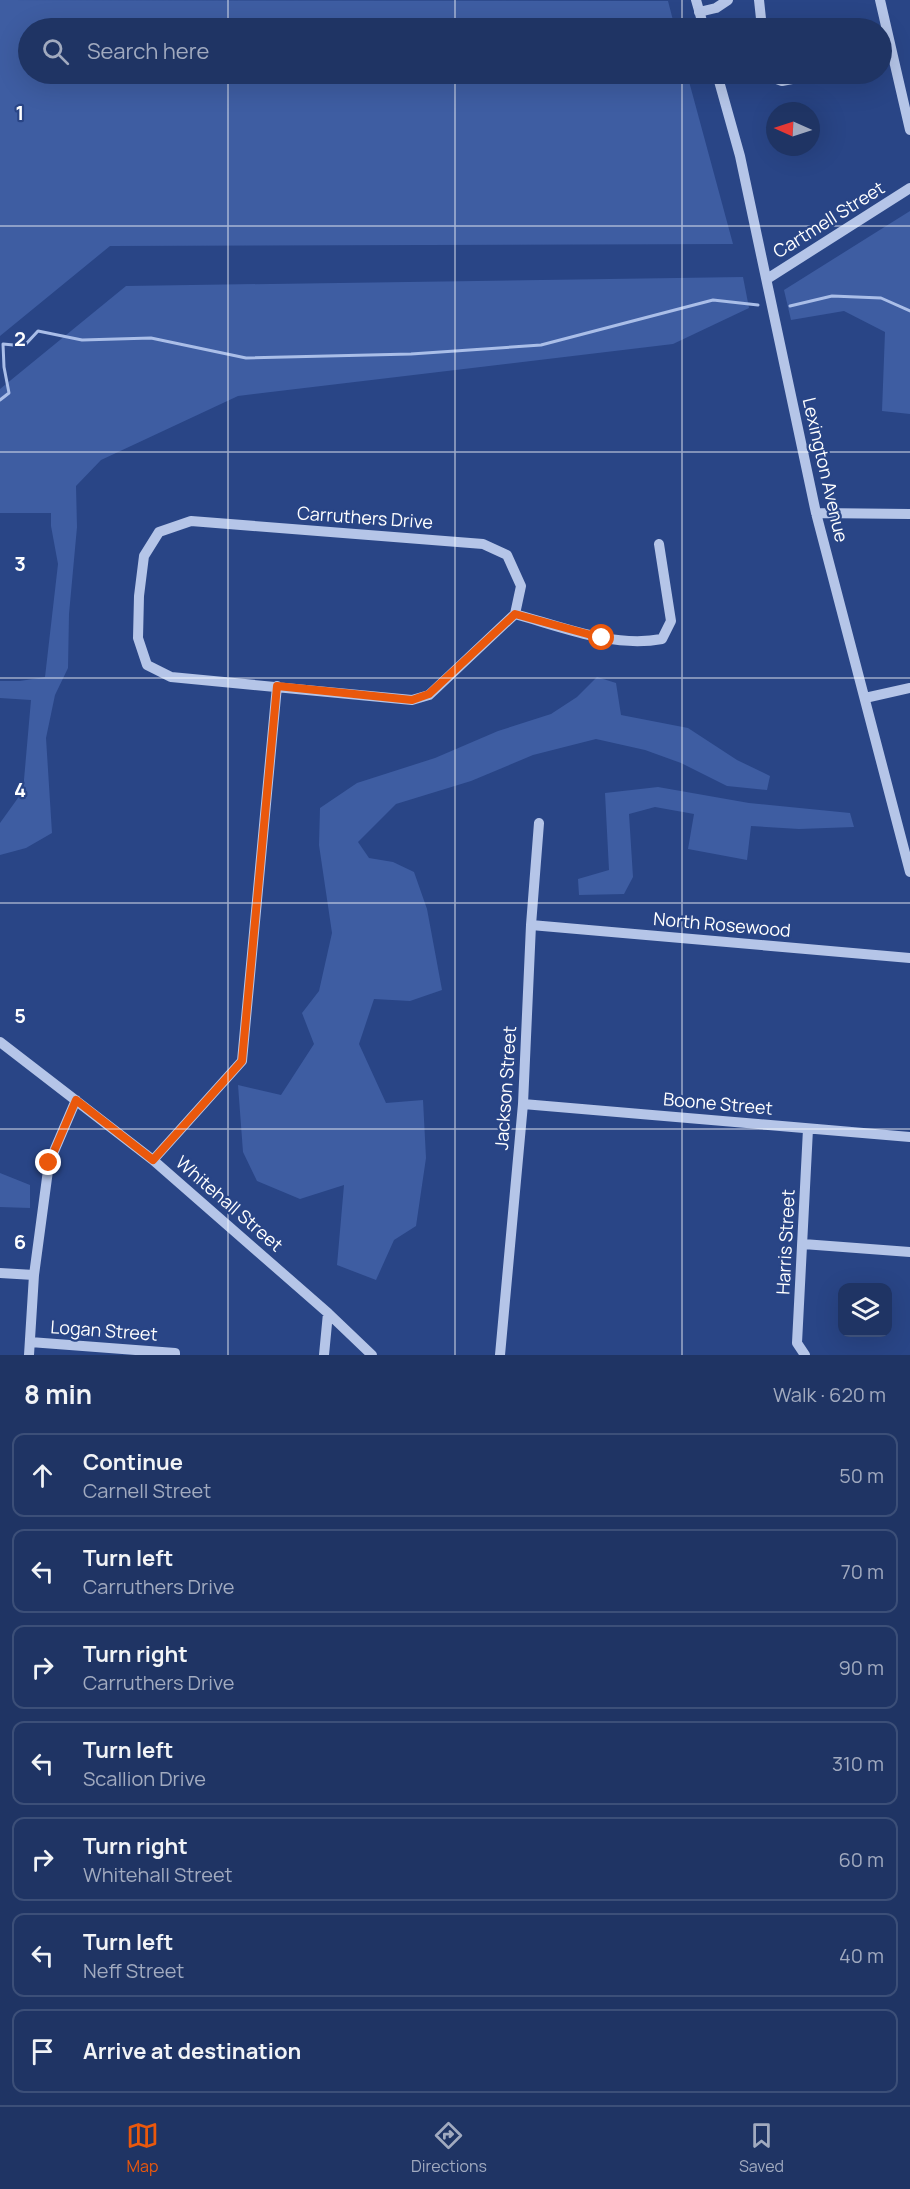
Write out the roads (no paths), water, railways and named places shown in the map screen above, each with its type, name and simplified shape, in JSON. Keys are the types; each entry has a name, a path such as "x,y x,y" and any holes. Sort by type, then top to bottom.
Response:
{"street":[{"path":"696,0 701,18"},
{"path":"699,12 716,9 728,0"},
{"path":"759,0 760,18"},
{"path":"880,0 884,18"},
{"path":"892,52 910,130"},
{"name":"Lexington Avenue","path":"720,84 740,156 816,513 910,872"},
{"name":"Cartmell Street","path":"766,279 910,189"},
{"path":"816,513 910,514"},
{"name":"Carruthers Drive","path":"190,521 483,544 507,555 521,586 515,614 429,694 412,700 277,686 171,677 147,665 138,638 138,596 144,555 159,532 190,521"},
{"path":"515,614 602,638 645,642 662,639 670,621 659,544"},
{"path":"153,1160 242,1061 277,686"},
{"path":"865,698 910,688"},
{"name":"Jackson Street","path":"500,1355 523,1104 531,926 539,823"},
{"name":"North Rosewood","path":"531,926 910,958"},
{"name":"Whitehall Street","path":"0,1042 153,1160 328,1313 372,1355"},
{"path":"29,1355 34,1275 49,1163 76,1100"},
{"name":"Boone Street","path":"523,1104 910,1137"},
{"name":"Harris Street","path":"805,1355 797,1343 808,1129"},
{"path":"803,1244 910,1252"},
{"path":"0,1273 34,1275"},
{"path":"324,1355 328,1313"},
{"name":"Logan Street","path":"30,1342 175,1354"}],"waterway":[{"path":"790,306 832,296 881,298 910,311"},
{"path":"0,400 9,393 4,367 3,344 24,346 38,331 82,340 151,338 246,358 411,354 541,345 713,300 758,305"}]}
